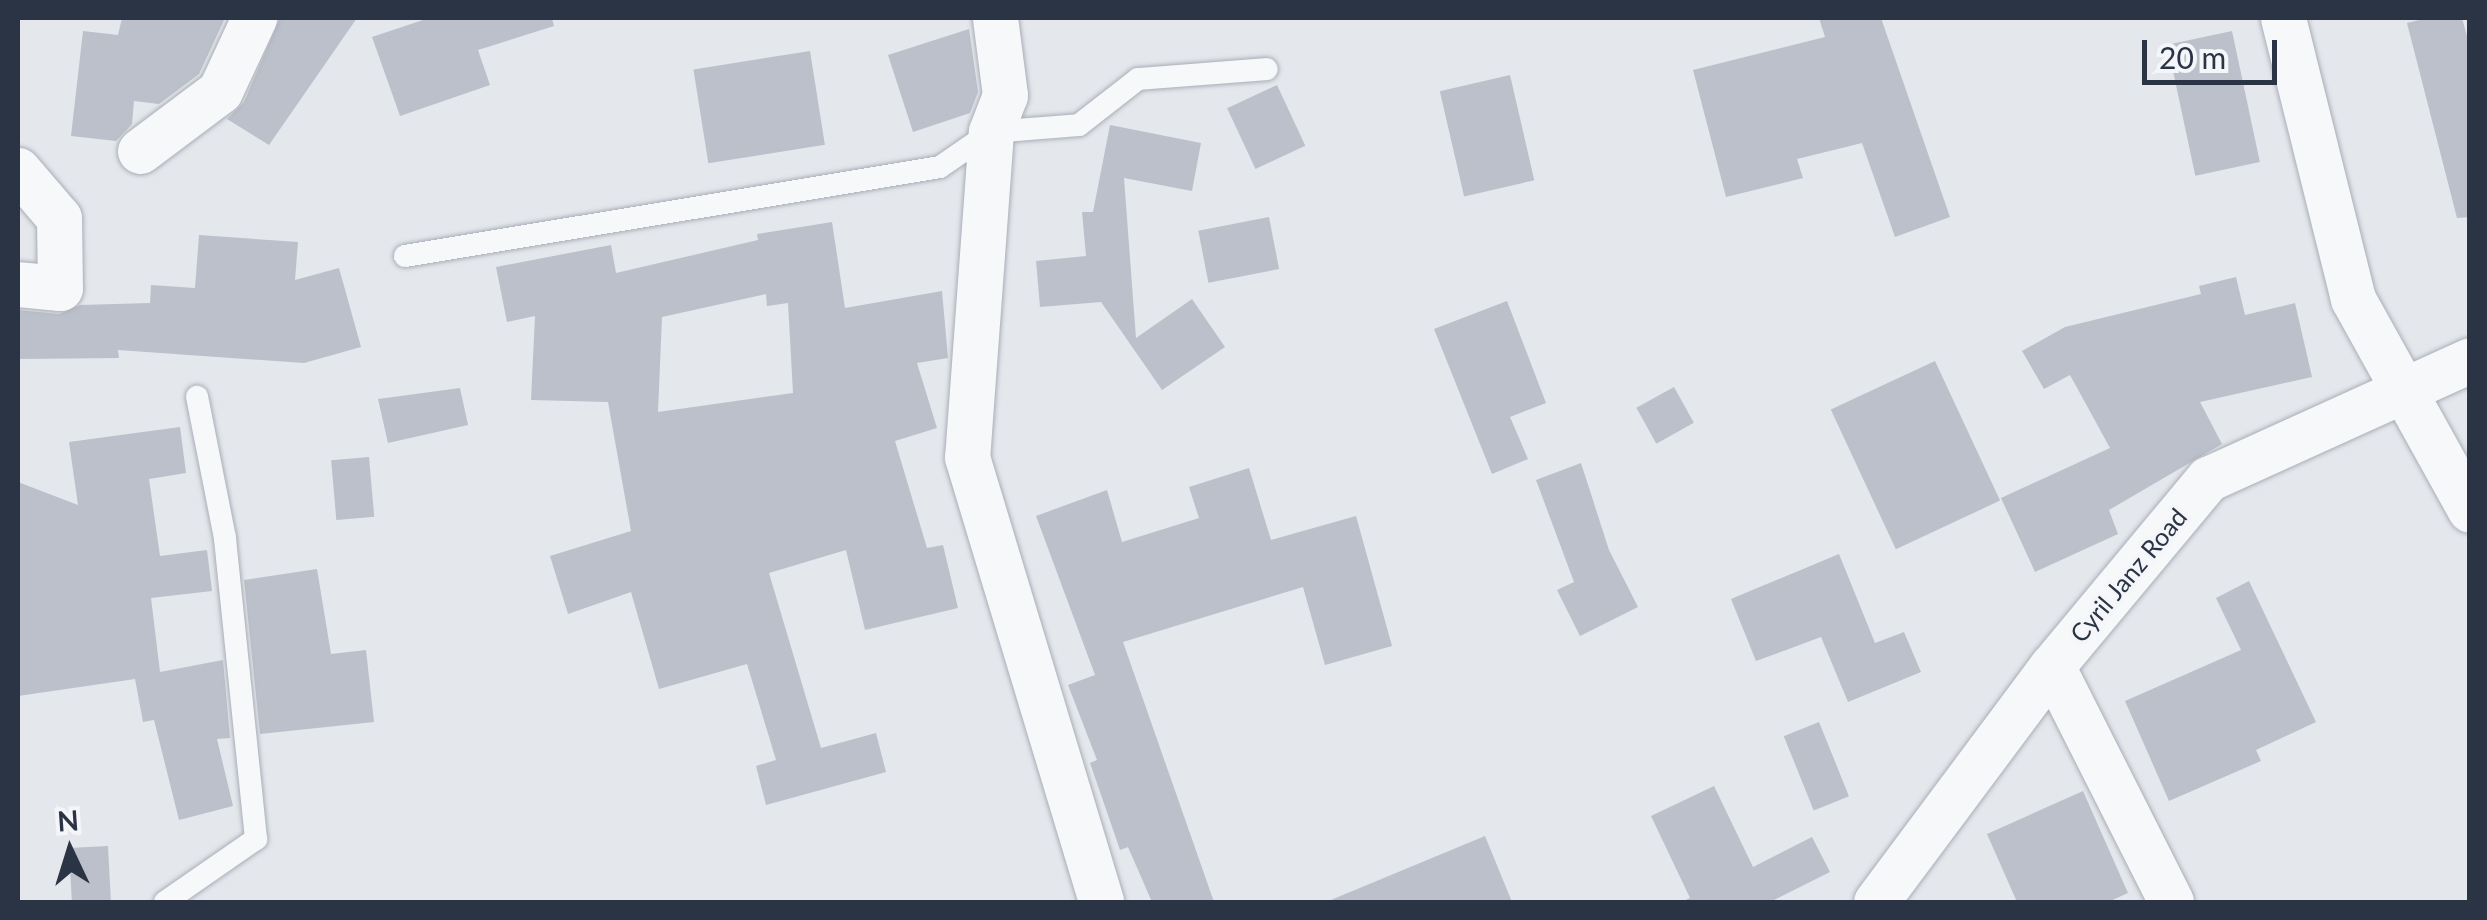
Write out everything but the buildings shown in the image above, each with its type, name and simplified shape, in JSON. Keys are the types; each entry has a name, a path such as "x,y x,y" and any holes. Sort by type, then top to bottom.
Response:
{"street":[{"path":"140,151 220,90 254,18"},
{"path":"995,18 1005,95 991,132 968,457 1101,902"},
{"path":"2283,18 2353,298 2398,391 2470,510"},
{"path":"18,170 59,218 60,288 18,284"},
{"name":"Cyril Janz Road","path":"1876,902 2052,666 2208,480 2470,360"},
{"path":"2052,666 2171,902"}],"lane":[{"path":"404,256 940,166 991,132 1080,125 1138,79 1267,68"},
{"path":"166,902 256,838 225,538 197,398"}]}
